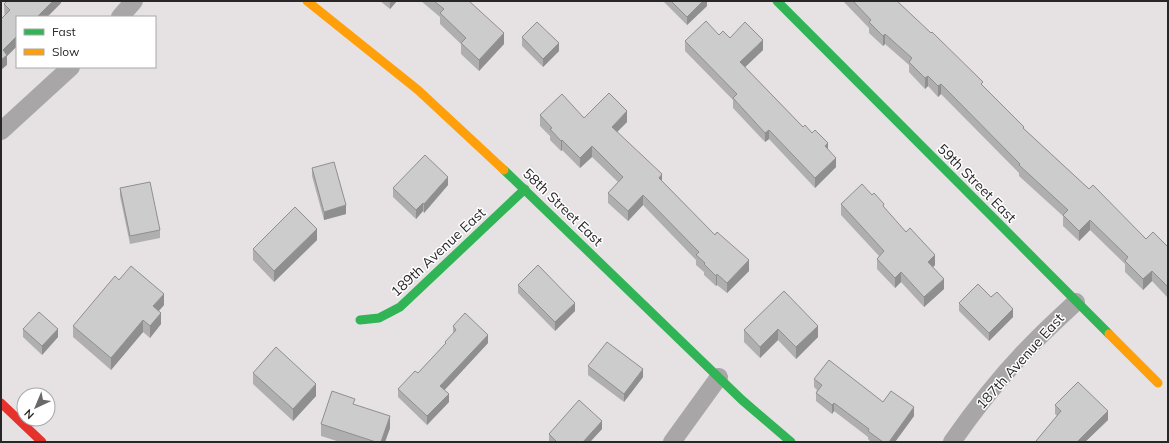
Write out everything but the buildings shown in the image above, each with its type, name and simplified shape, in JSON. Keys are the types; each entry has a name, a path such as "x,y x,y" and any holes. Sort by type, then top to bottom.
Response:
{"street":[{"path":"121,16 134,1"},
{"name":"58th Street East","path":"308,1 418,90 470,137 747,404 791,442"},
{"name":"59th Street East","path":"777,1 1158,383"},
{"path":"1,131 70,68"},
{"name":"189th Avenue East","path":"360,320 379,318 400,307 525,189"},
{"name":"187th Avenue East","path":"952,442 1007,372 1036,340 1076,302"},
{"path":"672,442 719,377"},
{"path":"1,403 42,442"}],"traffic: fast":[{"path":"777,1 1109,334"},
{"path":"504,170 742,400 791,442"},
{"path":"360,320 379,318 400,307 525,189"}],"traffic: slow":[{"path":"307,1 418,90 504,170"},
{"path":"1109,334 1158,383"}],"traffic: jam":[{"path":"1,403 42,442"}]}
